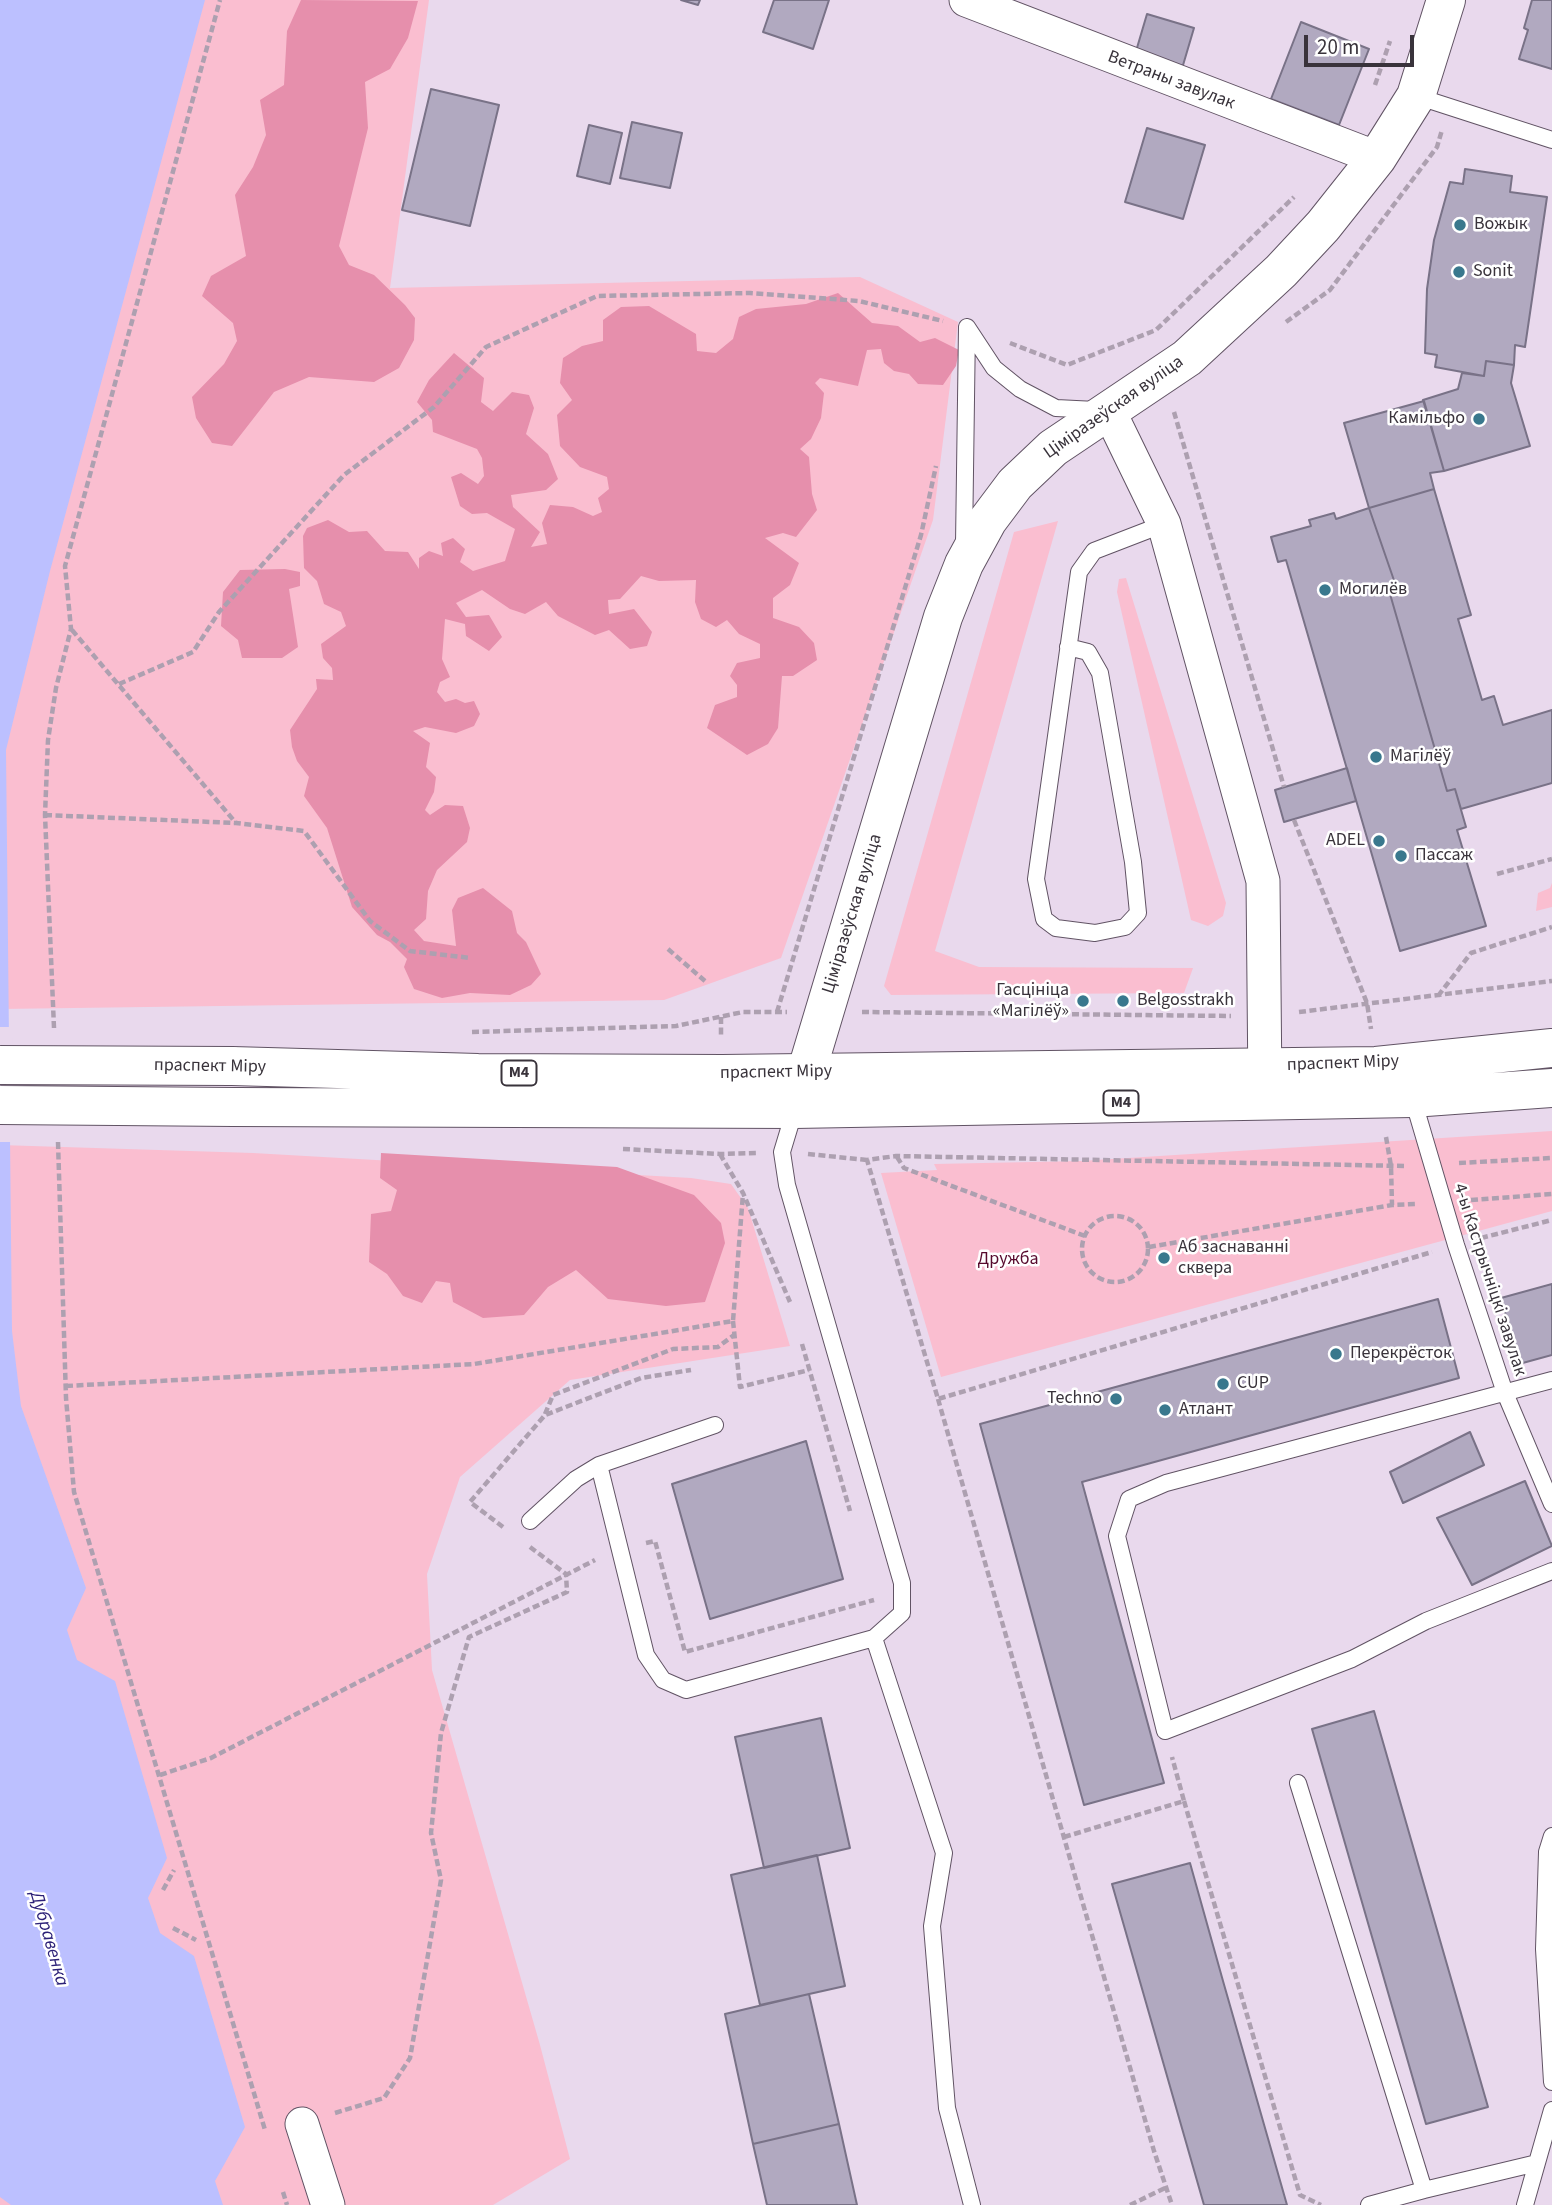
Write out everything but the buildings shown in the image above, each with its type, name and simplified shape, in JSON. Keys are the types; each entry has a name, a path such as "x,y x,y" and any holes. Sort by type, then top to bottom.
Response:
{"main road":[{"name":"Ціміразеўская вуліца","path":"795,1109 822,1011 943,617 964,564 988,520 1015,484 1053,448 1187,358 1282,271 1377,158 1433,101 1446,0"},
{"name":"праспект Міру","path":"1412,1080 1552,1048"},
{"name":"праспект Міру","path":"0,1065 232,1066 491,1073 806,1072 1265,1084"},
{"name":"праспект Міру","path":"0,1105 795,1109 1265,1084 1412,1080 1552,1088"}],"street":[{"name":"Ветраны завулак","path":"967,0 1377,158"},
{"path":"1109,411 1164,524 1263,881 1265,1084"},
{"path":"302,2124 328,2205"}],"lane":[{"path":"1433,101 1552,140"},
{"path":"967,327 994,368 1020,389 1056,408 1109,411"},
{"path":"964,564 967,327"},
{"path":"1068,647 1088,652 1100,673 1133,862 1138,912 1125,927 1095,933 1056,928 1044,919 1036,879 1068,647 1079,572 1094,551 1164,524"},
{"name":"4-ы Кастрычніцкі завулак","path":"1412,1080 1432,1166 1456,1245 1505,1393 1552,1504"},
{"path":"599,1465 646,1655 663,1680 686,1690 874,1638 902,1613 902,1583 787,1185 782,1152 795,1109"},
{"path":"1552,1381 1166,1483 1129,1499 1117,1536 1165,1731 1352,1659 1426,1621 1552,1571"},
{"path":"530,1521 576,1479 599,1465 715,1425"},
{"path":"874,1638 944,1853 932,1926 937,1991 947,2108 972,2205"},
{"path":"1298,1783 1424,2190"},
{"path":"1552,1836 1547,1852 1552,2082"},
{"path":"1525,2205 1552,2110"},
{"path":"1369,2205 1536,2163"}],"path":[{"path":"1285,323 1330,290 1437,147 1433,101"},
{"path":"119,684 193,652 219,612 344,475 435,407 486,347 597,296 750,293 859,301 967,327"},
{"path":"1172,404 1284,787"},
{"path":"71,629 236,823"},
{"path":"45,815 236,823 304,831 370,921 410,951 471,958"},
{"path":"1294,820 1367,1003 1371,1032"},
{"path":"1497,874 1552,859"},
{"path":"1437,996 1471,953 1552,928"},
{"path":"668,949 705,981"},
{"path":"468,1032 676,1026 743,1012 1266,1016 1552,981"},
{"path":"1384,1129 1391,1166 1392,1205"},
{"path":"720,1154 743,1194 793,1310"},
{"path":"1172,2205 867,1160 897,1156 1432,1166 1552,1158"},
{"path":"897,1156 904,1168 1085,1236"},
{"path":"743,1194 733,1321 740,1387 809,1370"},
{"path":"1149,1247 1392,1205 1552,1194"},
{"path":"1121,1216 1140,1227 1149,1247 1143,1268 1126,1281 1115,1283 1094,1276 1087,1268 1082,1247 1085,1236 1100,1220 1121,1216"},
{"path":"938,1399 1456,1245 1552,1220"},
{"path":"66,1385 474,1364 733,1321"},
{"path":"800,1334 853,1520"},
{"path":"512,1534 470,1502 545,1415 553,1395 673,1349 719,1347 734,1335"},
{"path":"545,1415 641,1378 691,1370"},
{"path":"621,1550 655,1541 685,1652 877,1600 873,1586"},
{"path":"523,1542 566,1574"},
{"path":"160,1776 211,1758 566,1574"},
{"path":"302,2124 384,2098 410,2058 441,1880 431,1833 441,1733 469,1637 566,1592 566,1574"},
{"path":"1165,1731 1300,2194 1321,2205"},
{"path":"1064,1837 1184,1801"},
{"path":"163,1890 174,1870"},
{"path":"173,1928 196,1940"},
{"path":"1130,2205 1166,2188"}],"green space":[{"path":"0,0 429,0 390,288 860,277 958,322 933,520 781,958 664,1000 0,1009"},
{"path":"1058,521 935,951 979,967 1193,968 1184,993 891,995 884,986 1014,532"},
{"path":"1126,578 1226,903 1223,916 1208,926 1191,920 1117,592 1119,579"},
{"path":"1552,883 1552,907 1536,911 1538,893 1550,888"},
{"name":"Дружба","path":"1552,1131 1552,1211 941,1377 881,1173 937,1170 934,1164 1081,1161"},
{"path":"0,1145 253,1153 691,1178 731,1184 748,1208 790,1346 570,1380 460,1477 427,1574 432,1670 570,2159 493,2205 0,2205"}],"shaded area":[{"path":"301,0 418,1 408,38 390,69 365,82 368,128 339,246 349,265 374,275 405,305 415,318 414,340 399,368 374,382 309,377 274,392 232,446 212,443 196,418 192,397 224,364 237,341 233,323 202,296 211,276 246,256 235,195 253,167 266,135 260,100 284,85 287,31"},
{"path":"838,293 872,323 898,326 920,342 935,338 959,350 956,366 943,385 918,384 909,374 894,371 884,363 881,349 867,350 858,386 820,378 815,383 824,393 821,418 811,439 800,449 809,457 812,494 817,510 796,537 783,533 765,538 799,563 790,585 773,598 773,618 799,627 814,643 817,660 793,676 782,676 778,728 768,744 747,755 707,728 715,705 737,697 737,685 730,676 737,663 760,658 760,644 739,634 727,620 716,627 701,619 695,602 696,580 659,581 641,576 620,599 608,600 609,614 634,609 652,632 647,646 630,649 609,630 595,635 558,616 546,602 525,614 510,609 482,590 456,603 466,617 489,615 502,637 489,651 466,636 465,624 445,619 442,659 450,677 440,682 437,692 445,702 456,699 465,703 474,701 480,714 474,726 456,733 425,727 413,731 430,743 426,767 436,777 434,792 425,810 430,815 445,805 463,806 470,828 467,842 437,870 428,891 426,919 414,930 424,941 456,946 452,910 458,898 483,888 512,911 517,933 526,942 541,974 531,985 510,995 470,993 442,998 414,989 404,967 407,959 390,942 377,935 352,907 327,828 304,796 309,777 297,761 292,747 290,730 317,689 316,679 333,680 332,668 323,658 321,644 346,626 341,612 324,604 317,581 304,568 303,536 307,528 328,520 349,532 367,531 385,551 408,552 419,569 419,558 429,551 443,556 441,543 453,538 465,549 460,562 473,571 505,561 515,529 487,513 472,514 460,506 451,477 461,473 478,484 484,476 482,458 477,449 433,432 432,420 417,402 429,380 454,353 484,378 481,402 493,411 512,392 529,395 534,408 526,434 548,454 558,479 546,490 511,495 513,507 540,532 531,547 547,544 542,523 550,505 573,507 593,516 602,512 598,498 609,489 607,477 580,467 560,446 557,415 572,400 560,383 563,358 582,346 603,341 603,320 621,307 649,306 696,334 697,351 716,353 733,339 739,317 756,309 806,304"},
{"path":"285,569 300,572 300,586 289,589 298,647 282,658 242,658 238,640 221,626 223,592 240,570"},
{"path":"381,1153 617,1167 694,1195 721,1223 725,1243 705,1302 666,1306 608,1299 576,1270 548,1287 524,1315 483,1318 453,1302 450,1283 436,1281 422,1303 403,1296 387,1274 369,1262 371,1214 391,1211 397,1190 380,1178"}],"water":[{"name":"Дубравенка","path":"0,0 205,0 50,571 6,750 12,1331 21,1406 86,1588 67,1630 77,1660 115,1681 167,1858 148,1898 160,1933 194,1956 245,2127 215,2181 223,2205 11,2205 0,2197"}],"pier":[{"path":"0,1027 12,1027 13,1142 0,1142"}],"place":[{"name":"Вожык","path":"1460,225"},
{"name":"Sonit","path":"1459,272"},
{"name":"Камільфо","path":"1479,419"},
{"name":"Могилёв","path":"1325,590"},
{"name":"Магілёў","path":"1376,757"},
{"name":"ADEL","path":"1379,841"},
{"name":"Пассаж","path":"1401,856"},
{"name":"Гасцініца «Магілёў»","path":"1083,1001"},
{"name":"Belgosstrakh","path":"1123,1001"},
{"name":"Аб заснаванні сквера","path":"1164,1258"},
{"name":"Перекрёсток","path":"1336,1354"},
{"name":"CUP","path":"1223,1384"},
{"name":"Techno","path":"1116,1399"},
{"name":"Атлант","path":"1165,1410"}]}
